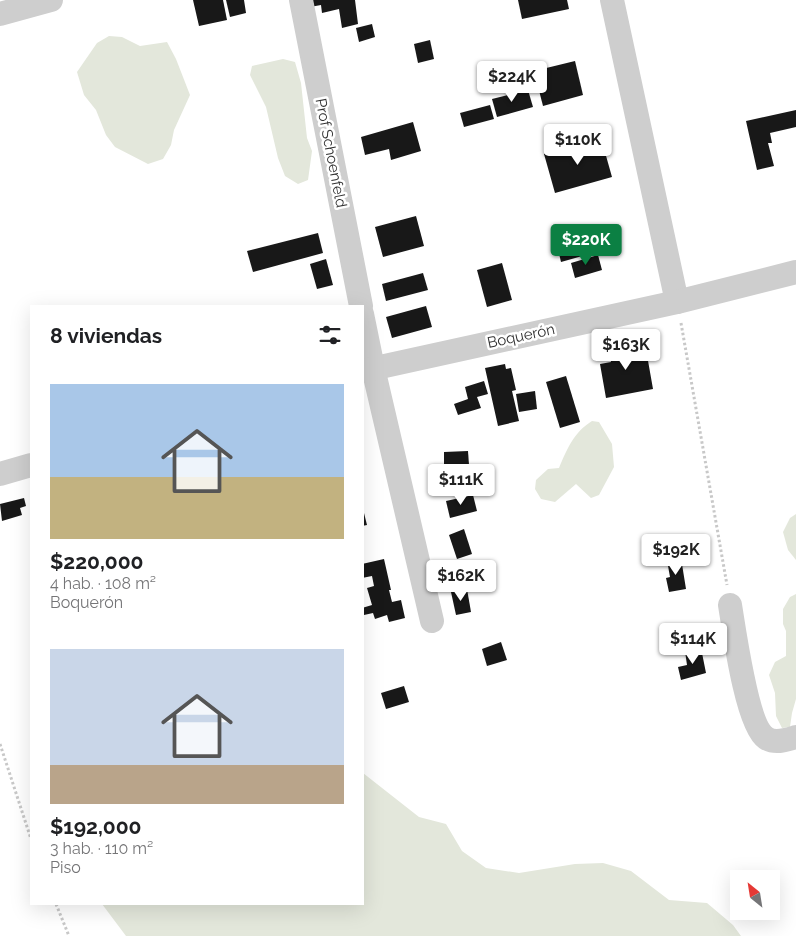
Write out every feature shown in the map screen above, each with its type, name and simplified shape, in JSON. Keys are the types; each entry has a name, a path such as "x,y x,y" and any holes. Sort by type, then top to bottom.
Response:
{"street":[{"path":"0,14 51,0"},
{"name":"Prof Schoenfeld","path":"301,0 361,305"},
{"path":"612,0 677,302"},
{"name":"Boquerón","path":"368,370 677,302 796,272"},
{"path":"364,333 368,370 432,621"},
{"path":"0,474 30,465"},
{"path":"730,605 746,692 759,732 766,738 787,739"}],"path":[{"path":"677,302 730,605"},
{"path":"0,744 30,836"},
{"path":"56,905 69,936"}],"shaded area":[{"path":"109,36 122,37 140,46 167,42 176,59 190,95 174,130 171,145 163,159 148,164 115,147 106,135 96,110 84,95 77,72 97,43"},
{"path":"283,59 295,62 301,83 307,138 312,151 308,180 298,184 285,176 278,158 266,107 250,75 252,66"},
{"path":"592,421 599,422 612,444 614,467 599,495 591,498 576,484 555,502 541,499 535,489 536,480 548,469 559,468 568,448 580,430"},
{"path":"796,514 796,560 788,550 783,532 790,518"},
{"path":"796,594 796,699 790,727 782,728 776,716 775,693 769,675 775,662 786,656 786,631 783,624 783,609 790,597"},
{"path":"364,774 419,817 446,824 462,851 486,868 519,873 575,864 603,863 631,871 669,900 707,903 733,925 741,936 126,936 103,905 364,905"}],"building":[{"path":"193,0 223,0 227,20 199,26"},
{"path":"226,0 244,0 246,13 230,17"},
{"path":"308,0 355,0 358,24 342,28 339,9 322,13 321,5 310,7"},
{"path":"518,0 567,0 569,9 522,19"},
{"path":"372,24 375,37 359,42 356,28"},
{"path":"430,40 434,59 418,63 414,44"},
{"path":"575,61 583,95 543,106 534,71"},
{"path":"528,90 533,107 497,117 492,99"},
{"path":"490,105 494,119 464,127 460,113"},
{"path":"796,110 796,127 770,133 772,143 768,143 774,166 757,170 746,121"},
{"path":"413,122 421,151 391,160 389,149 365,155 361,137"},
{"path":"601,138 612,177 555,193 544,154"},
{"path":"416,216 424,246 383,257 375,227"},
{"path":"318,233 323,253 253,272 247,251"},
{"path":"596,235 600,251 561,262 557,245"},
{"path":"598,255 602,270 575,278 571,263"},
{"path":"326,259 333,285 317,289 310,264"},
{"path":"502,263 512,300 487,307 477,270"},
{"path":"423,273 428,290 386,301 382,284"},
{"path":"426,306 432,327 392,338 386,317"},
{"path":"639,340 643,356 647,355 653,389 606,398 600,364 611,362 608,347"},
{"path":"505,364 506,369 511,368 516,390 512,391 519,421 498,426 485,368"},
{"path":"566,376 580,422 560,428 546,382"},
{"path":"484,381 488,394 477,397 481,408 458,415 454,404 468,399 465,387"},
{"path":"535,391 537,409 519,412 516,394"},
{"path":"468,451 469,465 444,467 444,452"},
{"path":"473,495 477,511 450,518 446,501"},
{"path":"24,498 26,506 20,508 22,515 2,521 0,504"},
{"path":"364,513 367,525 364,526"},
{"path":"464,529 472,554 457,559 449,535"},
{"path":"681,558 686,589 669,592 666,578 670,577 667,560"},
{"path":"384,559 392,602 401,600 405,618 389,622 387,615 375,619 373,613 364,615 364,607 372,605 367,588 374,586 372,576 364,578 364,564"},
{"path":"477,564 484,585 476,588 469,567"},
{"path":"467,589 471,612 456,615 451,592"},
{"path":"501,642 507,660 487,666 482,649"},
{"path":"701,648 706,673 681,680 678,667 687,665 685,651"},
{"path":"404,686 409,702 386,709 381,693"}]}
